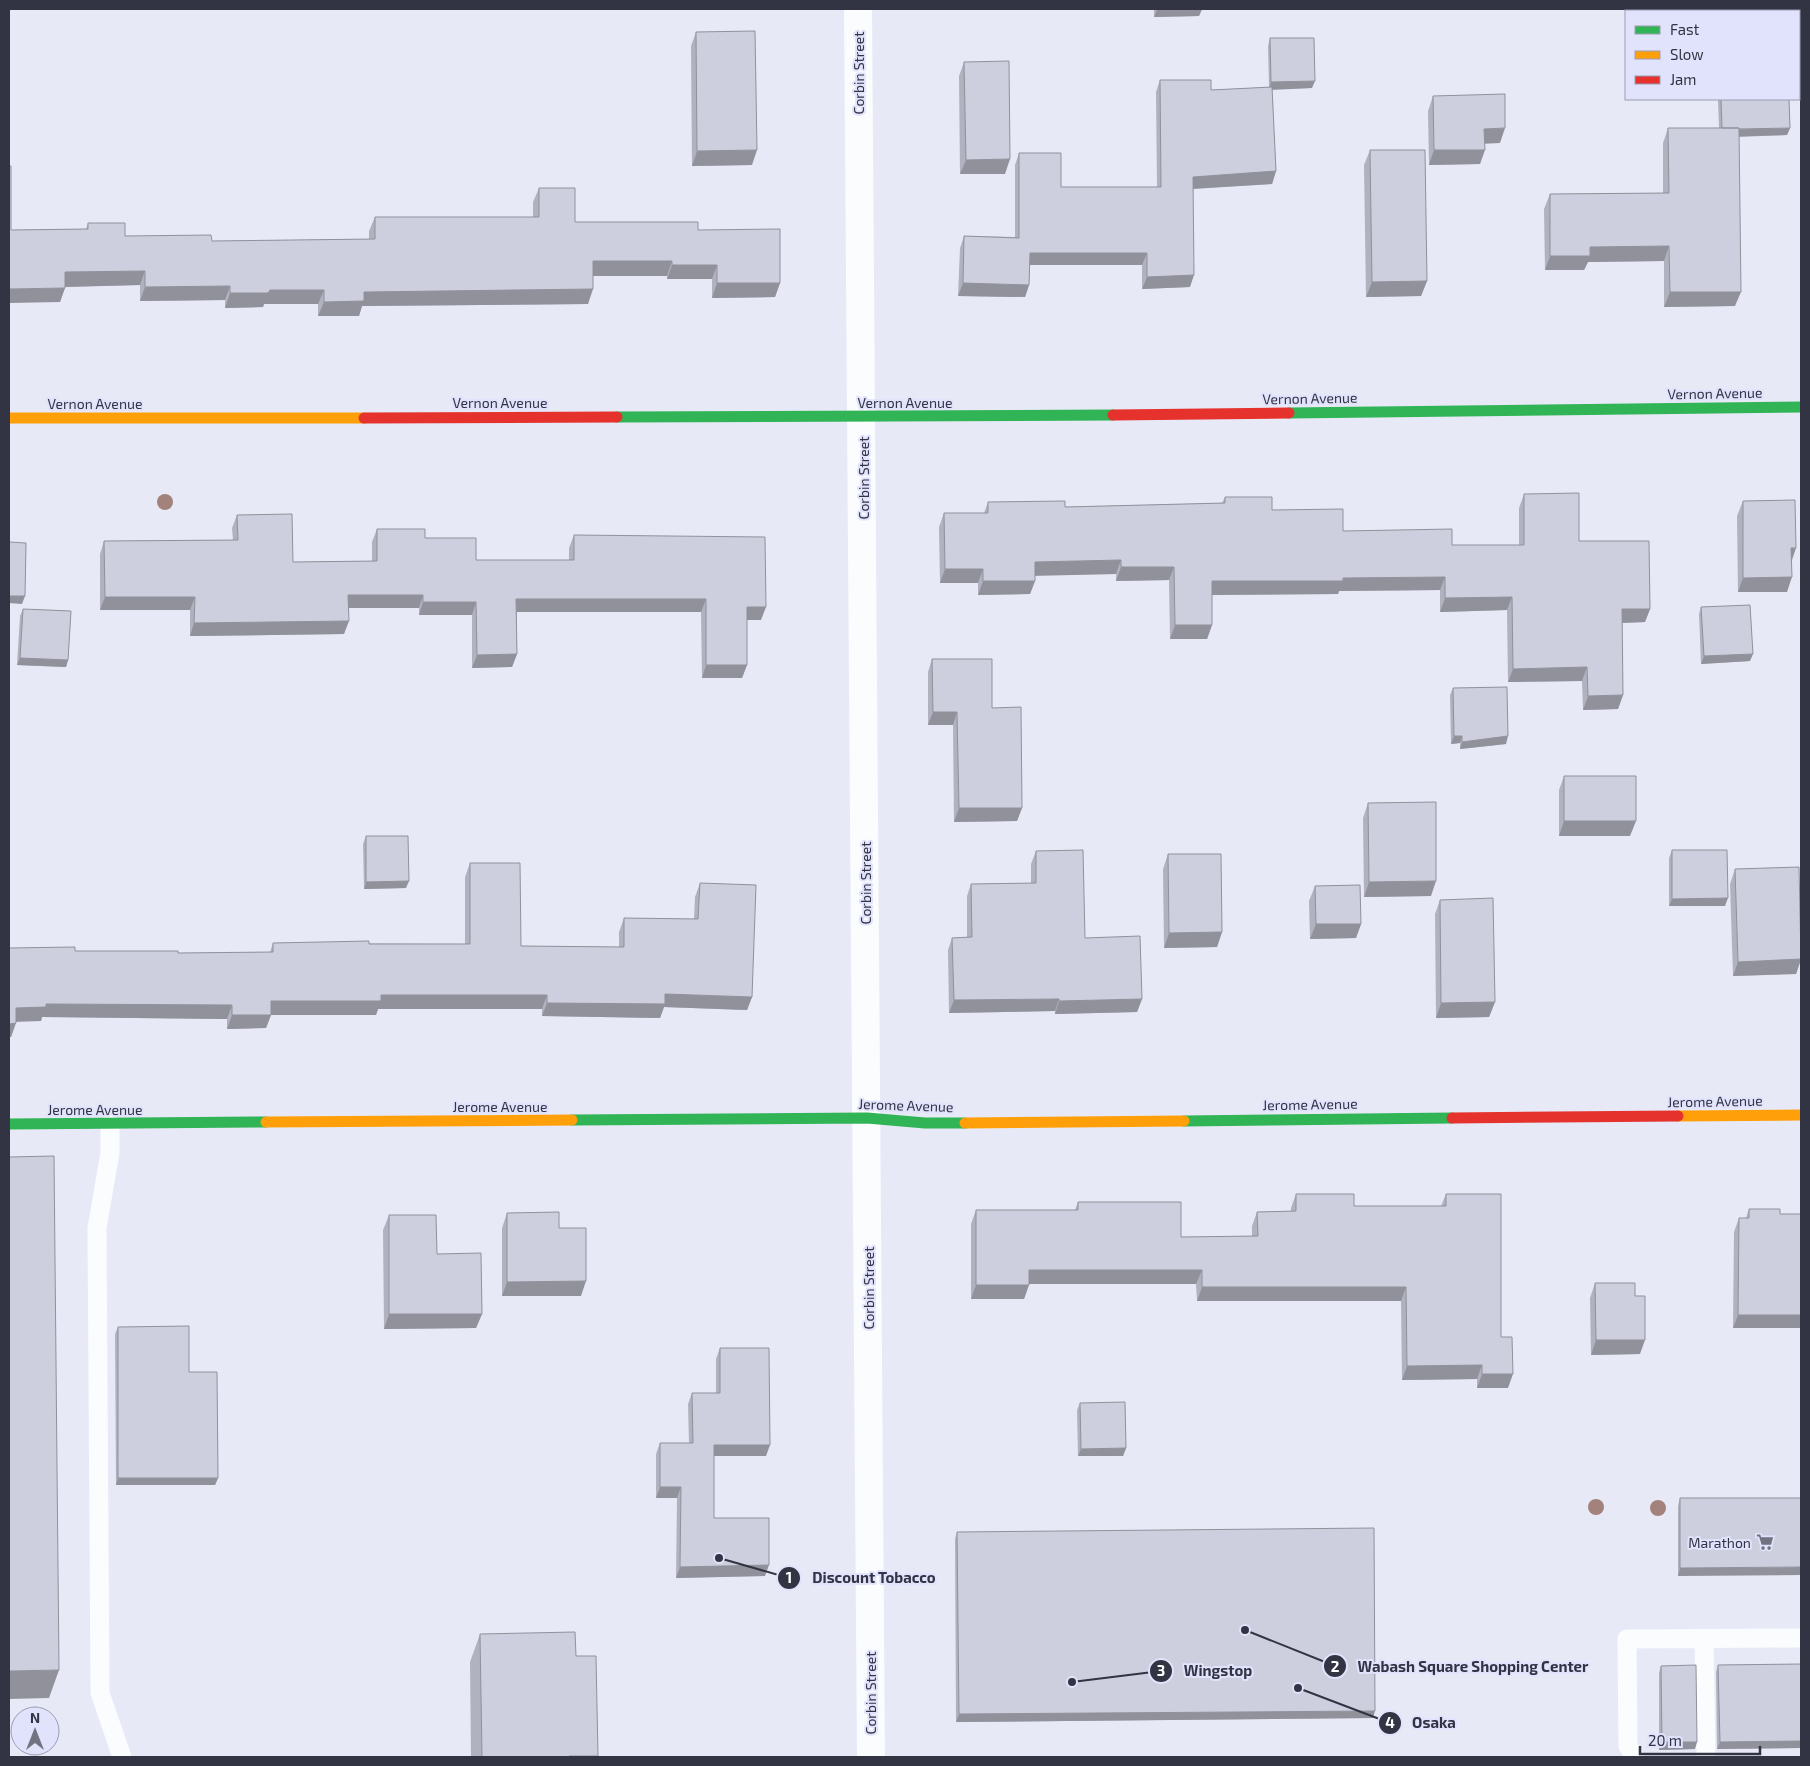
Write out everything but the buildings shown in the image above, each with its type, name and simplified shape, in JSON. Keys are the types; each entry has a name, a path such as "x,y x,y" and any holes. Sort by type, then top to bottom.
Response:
{"street":[{"name":"Corbin Street","path":"858,9 871,1757"},
{"name":"Vernon Avenue","path":"9,418 862,417 1801,407"},
{"name":"Jerome Avenue","path":"9,1124 867,1118 925,1123 1801,1115"}],"lane":[{"path":"110,1124 110,1153 97,1228 100,1693 122,1757"},
{"path":"1635,1757 1628,1746 1627,1639 1801,1638"},
{"path":"1704,1639 1706,1757"}],"traffic: fast":[{"path":"1289,413 1801,407"},
{"path":"617,417 1113,415"},
{"path":"572,1120 867,1118 925,1123 965,1123"},
{"path":"1184,1121 1452,1118"},
{"path":"9,1124 266,1122"}],"traffic: slow":[{"path":"9,418 364,418"},
{"path":"1678,1116 1801,1115"},
{"path":"266,1122 572,1120"},
{"path":"965,1123 1184,1121"}],"traffic: jam":[{"path":"1113,415 1289,413"},
{"path":"364,418 617,417"},
{"path":"1452,1118 1678,1116"}],"place":[{"name":"Marathon","path":"1765,1542"},
{"name":"Discount Tobacco","path":"719,1558"},
{"name":"Wabash Square Shopping Center","path":"1245,1630"},
{"name":"Wingstop","path":"1072,1682"},
{"name":"Osaka","path":"1298,1688"}]}
